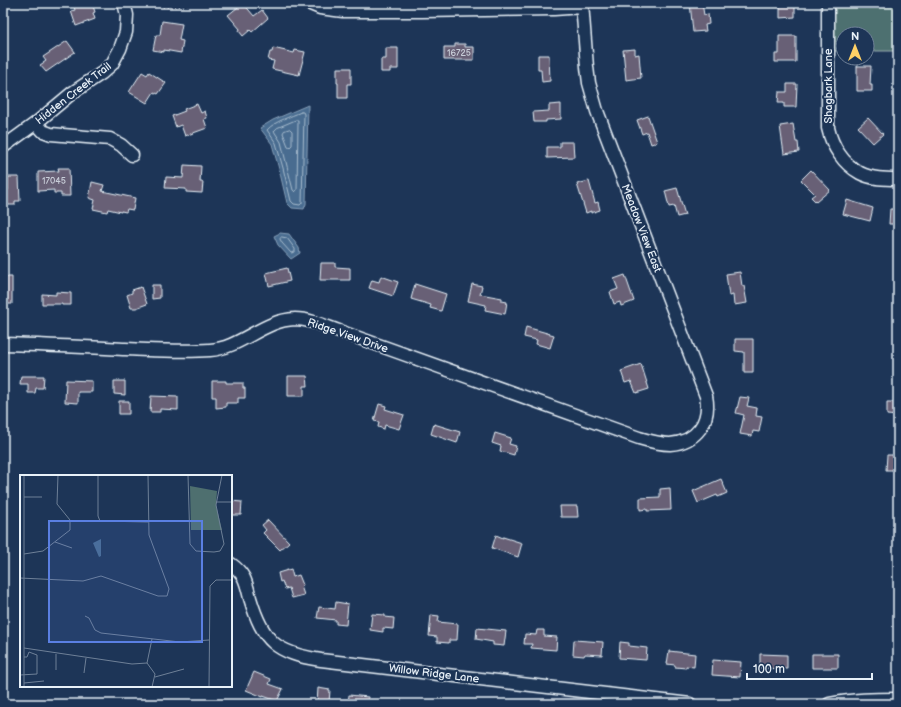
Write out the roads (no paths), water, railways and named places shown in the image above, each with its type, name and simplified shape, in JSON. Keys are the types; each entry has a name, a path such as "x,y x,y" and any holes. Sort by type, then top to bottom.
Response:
{"street":[{"path":"308,3 320,8 343,11 554,9 582,5"},
{"name":"Shagbark Lane","path":"828,3 828,128 835,148 843,159 861,174 871,177 898,179"},
{"name":"Hidden Creek Trail","path":"3,147 112,64 120,49 126,32 127,16 125,4"},
{"name":"Meadow View East","path":"582,5 589,83 597,111 706,396 707,412 705,420 691,438 683,441"},
{"path":"36,123 43,130 51,134 110,139 121,145 132,155"},
{"name":"Ridge View Drive","path":"3,344 176,351 212,350 235,344 273,324 285,320 306,320 639,438 669,444 683,441"},
{"name":"Willow Ridge Lane","path":"232,565 244,576 260,626 269,639 287,652 320,660 602,699 690,704"},
{"path":"829,704 849,700 898,699"}],"water":[{"path":"308,105 306,204 304,209 292,208 287,203 272,144 260,128 273,120"},
{"path":"280,233 289,234 299,248 300,253 291,259 278,245 274,236"}]}
